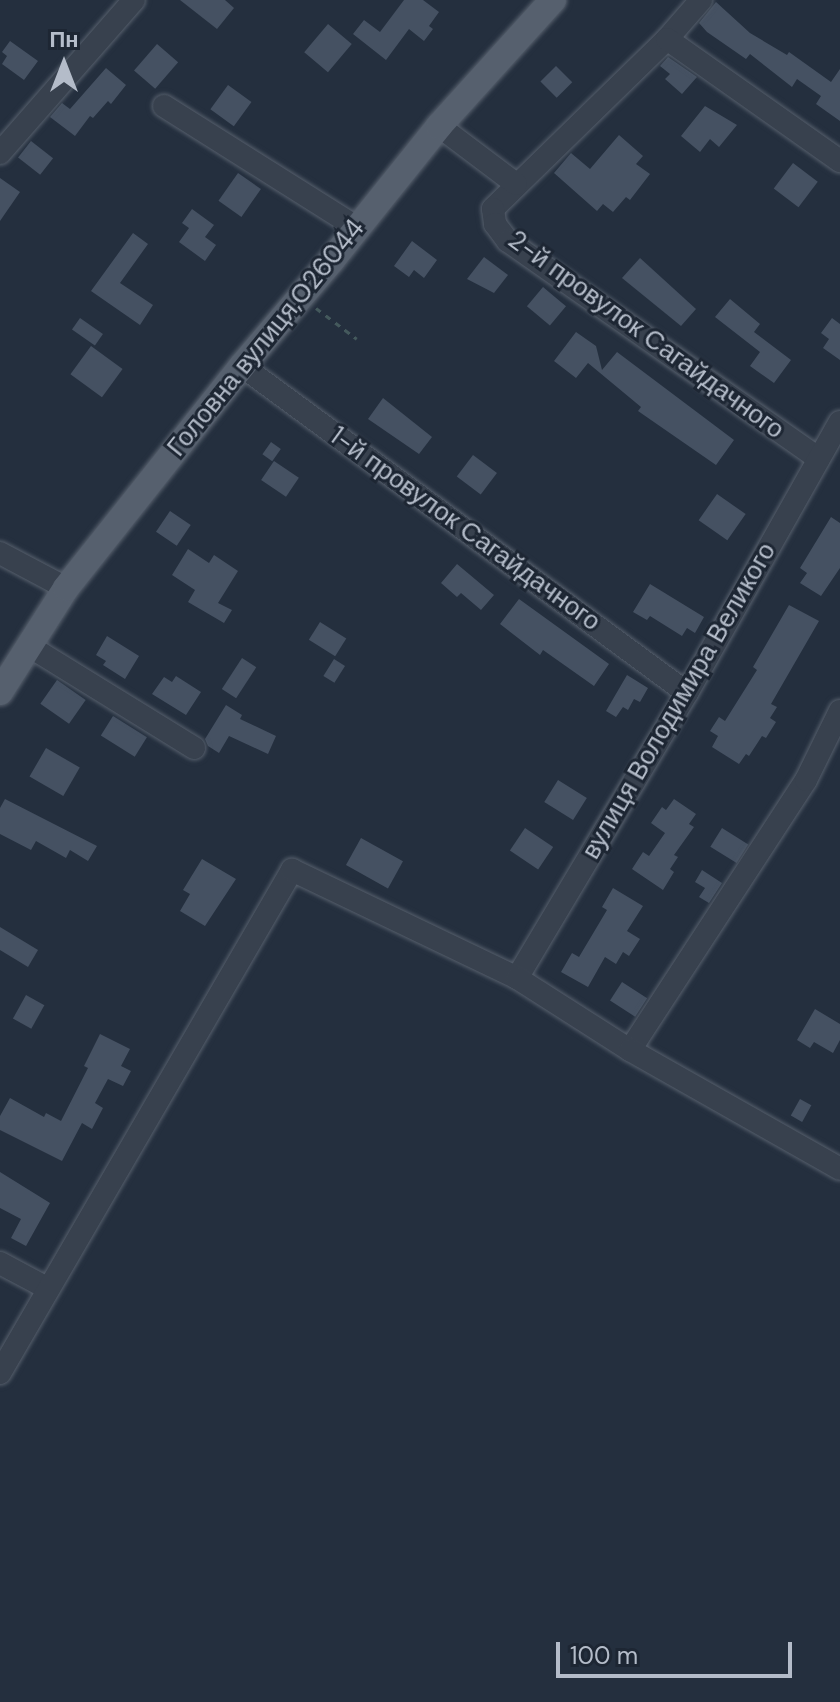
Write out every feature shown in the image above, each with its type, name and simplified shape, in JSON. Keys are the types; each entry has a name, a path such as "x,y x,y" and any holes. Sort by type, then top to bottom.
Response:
{"main road":[{"name":"Головна вулиця,О26044","path":"0,692 66,588 242,366 439,126 553,0"}],"street":[{"path":"0,153 134,0"},
{"name":"2-й провулок Сагайдачного","path":"701,0 667,39 493,209 495,224 508,241 818,458"},
{"path":"667,39 840,161"},
{"path":"164,106 356,227"},
{"path":"439,126 516,184"},
{"name":"1-й провулок Сагайдачного","path":"242,366 687,693"},
{"name":"вулиця Володимира Великого","path":"517,978 687,693 840,422"},
{"path":"0,553 66,588"},
{"path":"29,646 194,748"},
{"path":"630,1050 806,780 840,711"},
{"path":"0,1373 292,870 517,978 630,1050 840,1169"},
{"path":"0,1263 47,1288"}],"path":[{"path":"301,296 357,339"}],"building":[{"path":"180,0 225,0 234,8 217,29"},
{"path":"404,0 423,0 439,12 429,26 433,29 424,41 409,29 386,60 353,34 364,20 380,32"},
{"path":"716,2 750,33 787,55 789,52 831,82 840,69 840,121 816,104 821,96 797,79 792,87 750,54 746,59 707,32 699,23"},
{"path":"328,24 352,44 328,72 304,52"},
{"path":"10,41 38,61 24,80 2,64 7,56 2,52"},
{"path":"157,44 178,62 155,89 134,70"},
{"path":"668,57 697,77 682,94 665,79 670,74 660,66"},
{"path":"556,66 572,82 557,98 540,82"},
{"path":"106,68 126,85 111,104 108,101 93,118 90,116 75,136 50,117 62,103 70,109"},
{"path":"228,85 251,102 234,126 210,109"},
{"path":"705,106 737,125 719,147 710,139 700,152 681,136"},
{"path":"619,135 643,156 636,164 650,174 630,200 626,197 613,212 603,204 597,211 554,173 571,153 590,169"},
{"path":"31,141 53,158 40,175 18,158"},
{"path":"793,163 818,182 798,207 774,189"},
{"path":"238,173 261,189 241,217 218,201"},
{"path":"0,178 20,192 0,221"},
{"path":"192,209 214,225 205,237 216,245 205,261 179,242 189,228 182,223"},
{"path":"133,233 148,244 120,283 153,305 140,325 91,291"},
{"path":"412,241 437,260 424,278 414,270 409,277 394,266"},
{"path":"484,257 508,275 494,293 467,279"},
{"path":"640,258 696,309 681,326 622,278"},
{"path":"543,287 566,306 550,325 527,306"},
{"path":"730,299 760,324 754,332 791,360 774,383 750,366 760,352 715,317"},
{"path":"80,318 103,334 95,346 72,329"},
{"path":"832,318 840,324 840,360 823,348 829,339 821,333"},
{"path":"576,332 596,346 602,370 617,352 734,440 716,465 638,411 641,407 588,363 576,378 554,361"},
{"path":"91,346 123,369 102,397 70,374"},
{"path":"383,398 432,437 419,454 368,419"},
{"path":"271,442 281,449 272,461 262,454"},
{"path":"473,455 497,473 481,495 457,477"},
{"path":"274,461 299,478 286,497 261,480"},
{"path":"717,494 746,514 727,540 699,520"},
{"path":"170,511 191,525 177,546 156,532"},
{"path":"831,517 840,523 840,568 821,596 800,583 807,573 800,568"},
{"path":"188,549 209,563 214,555 238,571 218,603 232,610 224,623 188,602 195,590 172,575"},
{"path":"457,564 494,595 481,610 461,593 457,597 441,583"},
{"path":"650,584 704,617 695,633 687,628 682,636 650,616 647,620 633,612"},
{"path":"519,599 609,664 594,686 543,650 540,655 500,624"},
{"path":"789,605 819,621 771,704 777,707 770,718 776,722 766,738 762,736 749,756 746,754 739,764 712,747 718,736 710,731 719,717 725,721 757,670 753,667"},
{"path":"320,622 346,638 335,656 309,640"},
{"path":"107,636 139,656 125,679 103,665 106,661 96,655"},
{"path":"242,658 256,667 236,698 222,689"},
{"path":"334,659 345,666 334,683 323,676"},
{"path":"627,675 648,688 640,702 634,699 628,710 623,707 616,717 606,711"},
{"path":"176,676 201,692 186,715 152,694 164,677 172,682"},
{"path":"57,680 86,700 69,724 40,704"},
{"path":"226,705 242,715 240,719 276,736 268,754 229,736 219,753 208,746 205,739"},
{"path":"113,716 147,737 135,757 101,736"},
{"path":"46,748 80,768 63,796 30,777"},
{"path":"558,780 587,798 573,820 544,802"},
{"path":"5,799 97,846 88,861 70,850 66,858 36,841 31,850 0,834 0,808"},
{"path":"674,799 696,814 689,824 694,827 674,855 678,857 670,869 674,872 663,890 632,869 643,852 649,856 665,833 651,823 662,807 666,810"},
{"path":"525,828 553,847 538,869 510,850"},
{"path":"722,828 748,844 737,863 710,847"},
{"path":"361,838 403,861 388,888 346,865"},
{"path":"202,859 236,879 205,926 180,911 190,894 183,890"},
{"path":"702,870 722,883 709,903 699,897 705,888 695,882"},
{"path":"613,888 643,906 627,931 640,939 629,956 623,952 616,964 605,957 588,987 561,972 572,953 579,957 607,910 602,907"},
{"path":"0,927 38,950 28,967 0,950"},
{"path":"622,982 647,998 635,1017 610,1000"},
{"path":"26,995 44,1005 31,1029 13,1019"},
{"path":"815,1009 840,1024 840,1040 833,1053 814,1042 810,1048 797,1040"},
{"path":"100,1034 130,1049 121,1066 131,1071 123,1086 108,1079 95,1103 103,1108 92,1129 82,1123 62,1161 0,1130 0,1116 10,1098 44,1117 46,1113 61,1121 88,1068 84,1066"},
{"path":"800,1099 811,1105 802,1122 791,1116"},
{"path":"0,1172 50,1203 26,1246 11,1238 21,1219 0,1208"}]}
